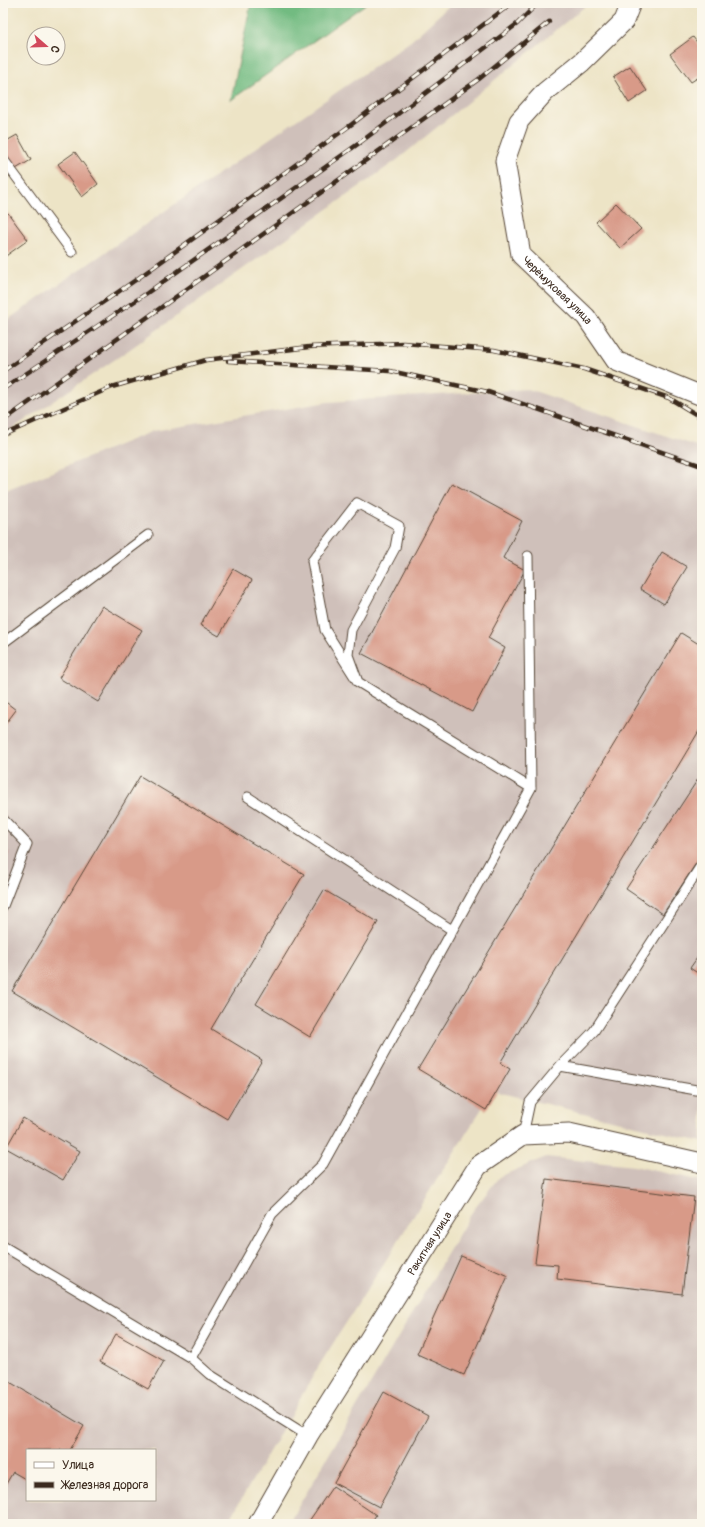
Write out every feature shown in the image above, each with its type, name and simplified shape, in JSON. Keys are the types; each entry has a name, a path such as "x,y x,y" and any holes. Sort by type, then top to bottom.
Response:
{"street":[{"name":"Черёмуховая улица","path":"631,3 624,21 582,62 545,92 519,121 505,161 521,255 586,317 616,361 702,396"},
{"path":"523,1135 569,1133 702,1163"},
{"name":"Ракитная улица","path":"258,1524 308,1436 478,1166 523,1135"}],"lane":[{"path":"3,159 72,252"},
{"path":"358,682 348,655 351,630 395,548 399,526 357,503 312,562 326,630 358,682 530,788"},
{"path":"3,643 148,535"},
{"path":"191,1358 272,1214 323,1164 530,788 528,556"},
{"path":"248,797 452,930"},
{"path":"3,819 27,844 3,906"},
{"path":"523,1135 530,1102 560,1066 594,1031 702,864"},
{"path":"560,1066 702,1091"},
{"path":"3,1246 191,1358 209,1374 308,1436"}],"shaded area":[{"path":"452,3 589,3 397,160 123,354 3,435 3,323 411,41"},
{"path":"528,389 702,448 702,1142 493,1091 320,1364 227,1524 3,1524 3,492 153,431 328,402"},
{"path":"546,1157 634,1166 702,1181 702,1524 288,1524 472,1212 499,1177"}],"green space":[{"path":"251,3 367,3 231,100"}],"building":[{"path":"693,37 702,49 702,75 691,82 670,54"},
{"path":"630,66 647,91 629,103 613,77"},
{"path":"17,135 31,160 14,170 3,151 3,143"},
{"path":"75,152 98,184 82,197 58,164"},
{"path":"616,203 641,229 620,248 596,222"},
{"path":"8,213 28,240 3,258 3,216"},
{"path":"452,483 522,521 503,558 525,570 488,638 505,648 472,712 361,653"},
{"path":"662,552 687,567 664,604 640,589"},
{"path":"233,569 252,580 219,636 200,625"},
{"path":"102,606 142,630 98,702 59,678"},
{"path":"681,633 702,646 702,726 500,1063 510,1069 486,1110 418,1069"},
{"path":"3,700 16,710 3,727"},
{"path":"702,773 702,854 663,914 626,889"},
{"path":"140,776 304,874 211,1029 262,1060 227,1119 12,991"},
{"path":"3,849 9,853 3,863"},
{"path":"324,890 378,922 310,1037 256,1004"},
{"path":"702,951 702,976 690,968"},
{"path":"23,1118 80,1151 63,1180 6,1148"},
{"path":"546,1179 694,1197 682,1294 557,1279 558,1265 535,1263"},
{"path":"461,1256 508,1276 464,1375 417,1354"},
{"path":"116,1334 164,1361 148,1389 100,1362"},
{"path":"3,1378 84,1426 71,1449 26,1449 26,1479 13,1472 3,1489"},
{"path":"384,1392 428,1416 379,1507 334,1483"},
{"path":"333,1486 376,1515 370,1524 307,1524"}],"railway":[{"path":"3,371 137,279 352,124 512,3"},
{"path":"3,389 147,293 358,144 517,24 538,3"},
{"path":"3,421 479,79 549,22"},
{"path":"3,435 112,387 206,360 309,347 403,343 494,350 584,369 669,398 702,418"},
{"path":"228,361 390,371 488,392 702,466"}]}
